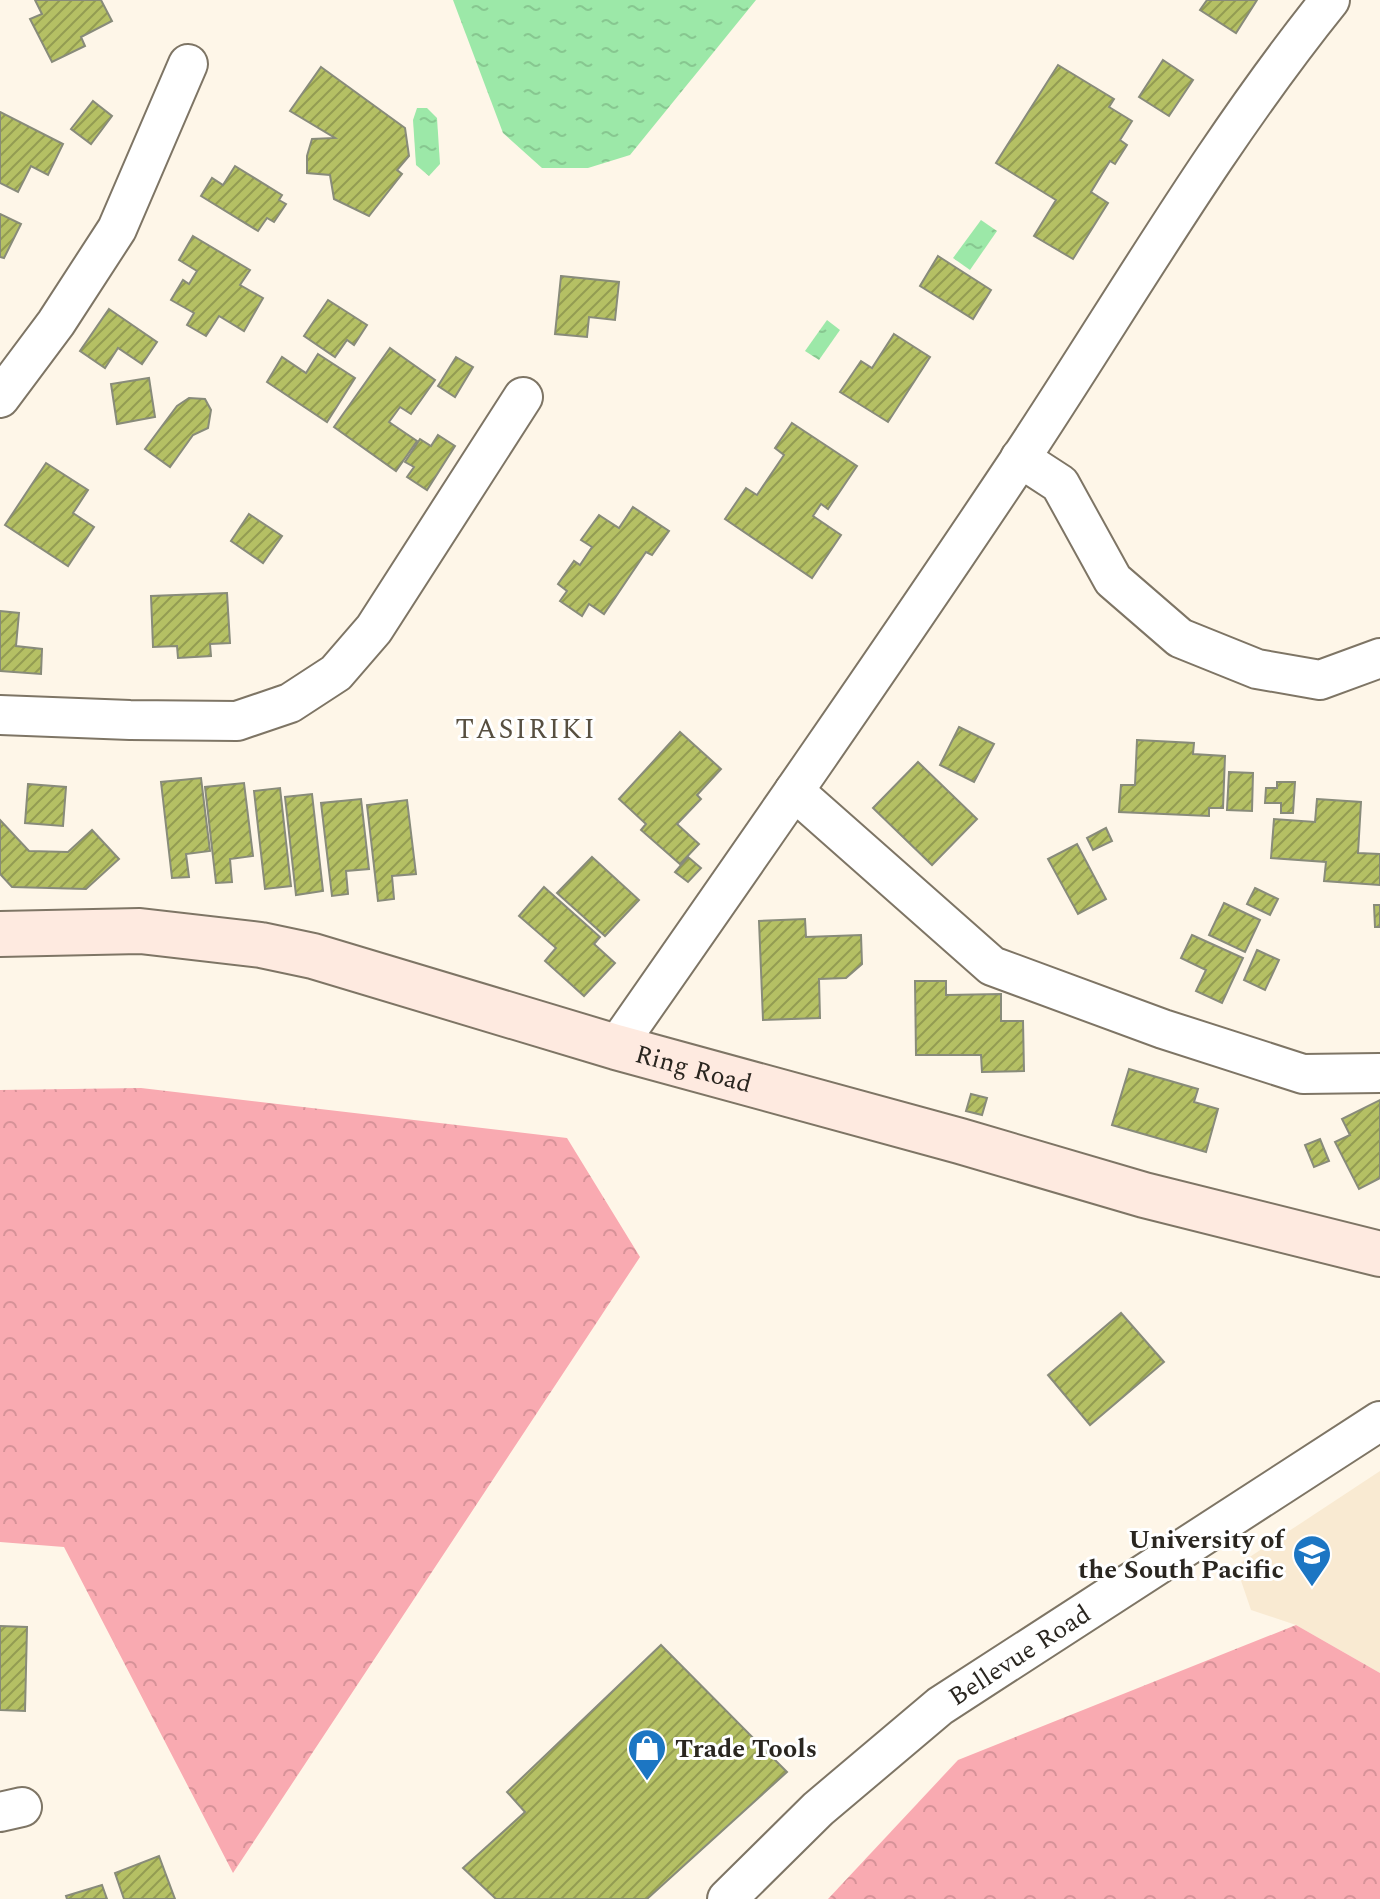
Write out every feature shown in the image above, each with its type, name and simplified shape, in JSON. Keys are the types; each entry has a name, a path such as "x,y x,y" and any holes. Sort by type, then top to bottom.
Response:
{"main road":[{"name":"Ring Road","path":"0,934 140,931 261,945 313,956 616,1047 1144,1195 1380,1254"}],"street":[{"path":"616,1047 1020,458 1237,124 1330,0"},
{"path":"0,398 56,323 117,229 188,64"},
{"path":"0,715 237,721 290,703 336,673 374,629 523,397"},
{"path":"1020,458 1060,484 1113,580 1180,638 1257,669 1320,680 1380,658"},
{"path":"794,791 992,966 1163,1029 1303,1074 1380,1073"},
{"name":"Bellevue Road","path":"727,1899 818,1809 940,1706 1380,1421"}],"shaded area":[{"name":"University of the South Pacific","path":"1380,1471 1380,1673 1296,1625 1251,1610 1236,1566"}],"green space":[{"path":"141,1088 567,1138 640,1257 233,1873 64,1547 0,1542 0,1090"},
{"path":"1296,1625 1380,1673 1380,1899 828,1899 958,1760"}],"water":[{"path":"453,0 756,0 630,155 588,168 542,168 503,133"},
{"path":"417,108 427,108 437,118 440,164 429,176 416,165 413,120"},
{"path":"981,220 997,231 970,270 953,258"},
{"path":"827,320 840,330 819,360 805,351"}],"building":[{"path":"35,0 101,0 112,21 81,37 85,46 52,62 30,19 42,14"},
{"path":"1207,0 1257,0 1236,33 1200,10"},
{"path":"1163,60 1193,80 1169,116 1139,97"},
{"path":"1058,65 1114,99 1109,107 1132,121 1120,140 1127,145 1115,164 1110,161 1091,192 1108,203 1073,259 1034,236 1056,200 996,163"},
{"path":"321,67 405,128 409,156 397,170 402,174 369,216 334,199 330,175 307,173 307,156 312,139 335,138 290,111"},
{"path":"93,101 112,116 91,144 71,129"},
{"path":"0,112 63,144 48,175 31,166 18,192 0,183"},
{"path":"235,166 282,195 279,200 286,204 274,222 267,218 258,231 201,196 212,178 223,185"},
{"path":"0,214 21,224 4,258 0,257"},
{"path":"193,236 250,270 240,285 263,298 244,331 219,316 206,336 187,325 194,313 171,300 183,280 189,284 197,271 179,260"},
{"path":"938,256 991,290 973,319 920,286"},
{"path":"561,276 619,282 615,320 589,317 587,337 555,334"},
{"path":"328,300 367,325 354,345 347,340 335,357 304,336"},
{"path":"109,309 157,342 142,364 118,348 105,368 80,351"},
{"path":"894,334 930,357 888,422 840,392 861,361 872,368"},
{"path":"390,348 435,380 411,414 400,407 389,422 417,441 396,471 334,427"},
{"path":"318,354 355,378 327,422 267,382 282,357 306,373"},
{"path":"456,357 473,367 455,397 438,386"},
{"path":"149,378 155,417 117,424 111,384"},
{"path":"189,398 205,399 211,410 208,428 193,435 170,467 145,449 177,406"},
{"path":"792,423 857,466 828,509 821,504 813,516 841,535 812,578 725,519 746,488 757,495 784,455 775,448"},
{"path":"438,435 455,446 427,490 407,477 414,467 405,462 420,439 431,446"},
{"path":"46,463 88,490 73,513 94,527 68,566 5,525"},
{"path":"633,507 669,531 652,555 646,552 604,614 589,604 582,616 560,601 567,591 558,584 574,561 580,565 592,547 581,540 599,515 619,528"},
{"path":"249,514 282,536 263,563 231,541"},
{"path":"227,593 230,643 210,644 211,656 178,658 177,646 153,647 151,596"},
{"path":"0,611 19,613 16,646 42,649 41,674 0,671"},
{"path":"959,727 994,744 974,782 940,765"},
{"path":"680,732 721,769 697,795 701,799 677,824 699,844 680,864 641,830 646,824 619,799"},
{"path":"1137,740 1194,743 1193,754 1225,756 1223,808 1209,808 1209,816 1119,812 1121,785 1135,785"},
{"path":"918,762 977,819 932,865 873,808"},
{"path":"1229,772 1253,773 1252,811 1227,810"},
{"path":"201,778 210,851 186,854 189,877 172,878 161,782"},
{"path":"1277,782 1295,782 1293,813 1281,813 1281,803 1265,803 1266,788 1277,788"},
{"path":"244,783 253,856 230,859 232,882 216,883 205,787"},
{"path":"28,784 66,787 63,826 25,823"},
{"path":"280,788 291,886 265,889 254,791"},
{"path":"312,794 323,891 296,895 285,797"},
{"path":"361,799 369,869 346,871 348,894 332,896 321,803"},
{"path":"1317,799 1361,802 1358,853 1380,854 1380,885 1324,881 1326,862 1271,858 1274,819 1315,822"},
{"path":"407,800 416,874 392,876 394,899 378,901 367,805"},
{"path":"0,820 29,851 68,852 92,830 119,859 86,889 12,887 0,874"},
{"path":"1106,828 1112,841 1093,850 1087,838"},
{"path":"1077,844 1106,899 1078,914 1048,859"},
{"path":"592,857 639,900 605,936 557,893"},
{"path":"688,857 701,868 688,882 675,872"},
{"path":"544,887 600,937 594,944 615,963 584,996 545,961 556,948 519,916"},
{"path":"1255,888 1278,899 1270,915 1247,904"},
{"path":"1224,903 1260,920 1245,952 1209,935"},
{"path":"1374,905 1380,905 1380,927 1375,927"},
{"path":"805,919 806,937 861,935 862,964 846,978 819,979 820,1018 763,1020 759,921"},
{"path":"1192,935 1243,958 1222,1003 1196,991 1206,970 1181,958"},
{"path":"1257,950 1279,960 1265,990 1244,980"},
{"path":"915,981 946,981 946,995 1001,994 1001,1021 1023,1021 1024,1071 982,1072 981,1055 916,1055"},
{"path":"1129,1069 1198,1089 1194,1102 1218,1109 1206,1152 1112,1125"},
{"path":"971,1094 987,1098 982,1115 966,1111"},
{"path":"1380,1100 1380,1178 1359,1189 1335,1142 1350,1135 1342,1119"},
{"path":"1320,1139 1329,1161 1314,1167 1305,1145"},
{"path":"1121,1313 1164,1362 1090,1425 1048,1375"},
{"path":"0,1626 27,1627 25,1711 0,1710"},
{"name":"Trade Tools","path":"661,1645 787,1772 647,1899 496,1899 463,1868 525,1812 507,1792"},
{"path":"159,1856 175,1899 124,1899 115,1873"},
{"path":"102,1885 107,1899 67,1899 66,1896"}],"place":[{"name":"University of the South Pacific","path":"1312,1588"},
{"name":"Trade Tools","path":"647,1782"}],"district":[{"name":"TASIRIKI","path":"526,728"}]}
